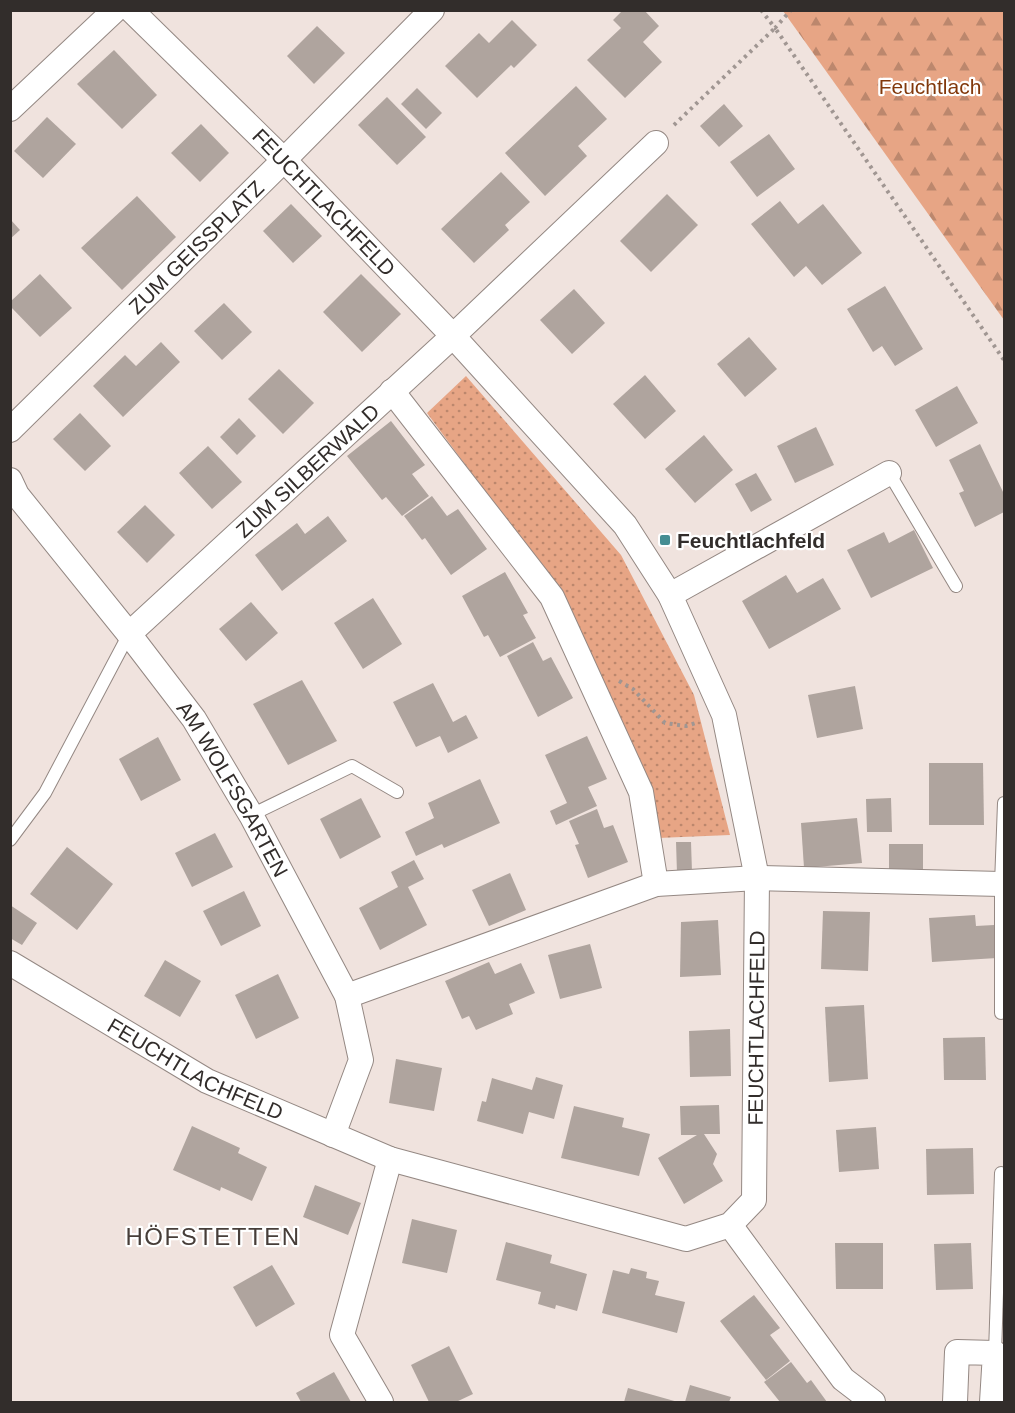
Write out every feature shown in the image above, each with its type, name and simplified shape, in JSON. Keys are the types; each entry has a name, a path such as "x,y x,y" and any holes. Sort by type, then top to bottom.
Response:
{"street":[{"path":"10,109 115,10"},
{"name":"FEUCHTLACHFELD","path":"10,963 207,1081 390,1159 686,1239 730,1225 754,1200 757,878 724,715 670,595 625,525 453,336 284,160 131,10"},
{"name":"ZUM GEISSPLATZ","path":"10,430 284,160 432,10"},
{"name":"ZUM SILBERWALD","path":"129,634 453,336 656,143"},
{"path":"392,391 552,597 640,792 656,884"},
{"path":"670,595 889,473"},
{"name":"AM WOLFSGARTEN","path":"10,480 17,495 194,719 251,815 347,996 362,1060 333,1135"},
{"path":"347,996 656,884 757,878 1001,884"},
{"path":"381,1402 342,1335 390,1159"},
{"path":"730,1225 843,1379 873,1402"},
{"path":"955,1402 957,1352 994,1353 992,1402"}],"lane":[{"path":"889,473 956,586"},
{"name":"ZUM SILBERWALD","path":"10,840 45,793 129,634"},
{"path":"251,815 352,766 397,792"},
{"path":"1001,1013 1001,884 1005,803"},
{"path":"994,1353 1001,1173"}],"path":[{"path":"760,10 775,28 1005,360"},
{"path":"656,143 791,10"},
{"path":"593,688 616,680 633,689 665,723 686,726 724,715"}],"green space":[{"name":"Feuchtlach","path":"783,11 1004,11 1004,320"},
{"path":"466,376 621,555 694,695 730,835 658,838 561,594 427,413"}],"building":[{"path":"623,10 644,10 659,26 643,42 662,62 625,98 587,60 621,28 613,20"},
{"path":"512,20 537,45 514,68 511,65 477,98 445,66 479,33 489,43"},
{"path":"317,26 345,53 314,84 287,56"},
{"path":"114,50 157,95 122,129 77,84"},
{"path":"576,86 607,119 578,146 587,156 545,196 505,153"},
{"path":"417,88 442,113 426,129 401,104"},
{"path":"387,97 426,137 397,165 358,125"},
{"path":"724,104 743,126 719,147 700,126"},
{"path":"47,117 76,144 43,178 14,151"},
{"path":"201,124 229,153 200,182 171,153"},
{"path":"769,134 795,169 757,197 730,162"},
{"path":"501,172 530,202 505,225 509,230 474,263 441,229"},
{"path":"667,194 698,225 651,272 620,241"},
{"path":"137,196 176,237 122,290 81,248"},
{"path":"780,201 798,224 823,204 862,253 822,285 806,266 794,277 751,224"},
{"path":"291,204 322,236 293,263 263,231"},
{"path":"10,219 20,230 10,239"},
{"path":"40,274 72,308 40,337 10,306 10,302"},
{"path":"361,274 401,314 362,352 323,312"},
{"path":"885,286 923,349 895,366 882,346 873,352 847,309"},
{"path":"574,289 605,323 572,354 540,320"},
{"path":"224,303 252,332 222,360 194,331"},
{"path":"749,337 777,369 745,397 717,364"},
{"path":"161,342 180,362 123,417 93,386 125,355 136,366"},
{"path":"279,369 314,403 283,434 248,399"},
{"path":"645,375 676,411 645,439 613,404"},
{"path":"957,386 978,423 936,447 915,410"},
{"path":"80,413 111,446 85,471 53,439"},
{"path":"239,418 256,436 237,455 220,437"},
{"path":"391,421 425,465 412,474 429,496 402,516 386,497 382,500 347,456"},
{"path":"816,427 834,465 795,483 777,446"},
{"path":"704,435 733,470 695,503 665,469"},
{"path":"980,444 1004,494 1004,512 975,527 959,493 964,491 949,460"},
{"path":"208,446 242,482 212,509 179,473"},
{"path":"756,473 772,500 751,512 735,484"},
{"path":"432,496 447,516 458,509 487,549 451,575 425,538 422,540 404,516"},
{"path":"145,505 175,535 147,563 117,532"},
{"path":"328,516 347,541 282,591 255,555 297,523 305,534"},
{"path":"914,530 933,568 871,598 847,550 884,532 889,543"},
{"path":"505,572 528,613 523,615 536,638 500,657 488,635 484,637 462,596"},
{"path":"786,575 797,593 823,578 841,609 769,649 742,601"},
{"path":"373,598 402,644 363,669 334,623"},
{"path":"251,602 278,633 246,661 219,629"},
{"path":"533,642 543,661 551,657 573,698 538,717 507,656"},
{"path":"302,680 337,741 288,765 253,704"},
{"path":"433,683 453,722 466,715 478,738 448,753 440,736 416,747 393,702"},
{"path":"855,686 863,729 817,738 808,695"},
{"path":"587,736 607,779 588,787 597,806 556,825 550,811 567,803 545,755"},
{"path":"158,737 181,780 141,801 119,759"},
{"path":"929,763 983,763 984,825 929,825"},
{"path":"480,779 500,823 444,848 442,844 416,856 405,832 434,818 428,803"},
{"path":"361,798 381,837 340,859 320,819"},
{"path":"891,798 892,832 867,832 866,799"},
{"path":"597,809 604,828 613,825 628,862 588,878 575,845 579,844 569,821"},
{"path":"857,818 862,863 804,868 801,823"},
{"path":"215,833 233,867 192,887 175,853"},
{"path":"676,842 691,842 692,872 677,873"},
{"path":"889,844 923,844 923,872 889,873"},
{"path":"67,847 113,884 77,930 30,894"},
{"path":"414,860 424,879 408,887 427,925 380,950 359,908 398,887 391,872"},
{"path":"510,873 526,910 489,926 472,890"},
{"path":"244,891 261,926 221,946 203,911"},
{"path":"10,905 37,923 22,945 10,938"},
{"path":"823,911 870,912 868,971 821,969"},
{"path":"975,915 976,926 994,925 997,958 932,962 929,918"},
{"path":"718,920 721,975 680,977 681,922"},
{"path":"590,944 602,988 560,999 548,955"},
{"path":"165,960 201,981 180,1017 144,996"},
{"path":"489,962 495,974 521,963 535,993 509,1004 513,1014 476,1030 469,1016 462,1019 445,981"},
{"path":"278,974 299,1018 256,1039 235,995"},
{"path":"864,1005 868,1079 829,1082 825,1007"},
{"path":"730,1029 731,1076 690,1077 689,1031"},
{"path":"985,1037 986,1080 944,1080 943,1038"},
{"path":"396,1059 442,1068 434,1111 389,1103"},
{"path":"536,1077 563,1085 554,1119 529,1112 523,1134 477,1121 482,1101 486,1102 492,1078 532,1090"},
{"path":"719,1105 720,1134 704,1134 717,1154 713,1164 723,1181 684,1204 658,1158 697,1135 681,1135 680,1106"},
{"path":"574,1106 624,1118 622,1127 650,1134 639,1176 561,1158"},
{"path":"192,1126 240,1148 238,1153 267,1167 252,1201 221,1187 220,1191 173,1170"},
{"path":"876,1127 879,1169 839,1172 836,1130"},
{"path":"973,1148 974,1194 927,1195 926,1149"},
{"path":"315,1185 361,1203 348,1235 303,1217"},
{"path":"412,1219 457,1230 447,1273 402,1263"},
{"path":"506,1242 552,1255 550,1263 587,1274 577,1311 556,1305 555,1309 538,1304 541,1292 496,1280"},
{"path":"835,1243 883,1243 883,1289 836,1289"},
{"path":"971,1243 973,1289 936,1290 934,1244"},
{"path":"272,1265 295,1304 256,1327 233,1287"},
{"path":"631,1268 647,1272 646,1278 659,1281 655,1295 685,1302 677,1333 602,1313 613,1270 629,1274"},
{"path":"754,1295 780,1328 770,1335 790,1361 766,1380 720,1321"},
{"path":"449,1346 473,1394 456,1402 429,1402 411,1365"},
{"path":"791,1362 807,1383 811,1380 827,1402 780,1402 764,1382"},
{"path":"334,1372 351,1402 301,1402 296,1393"},
{"path":"690,1385 731,1397 729,1402 685,1402"},
{"path":"628,1388 678,1402 624,1402"}],"place":[{"name":"Feuchtlachfeld","path":"665,540"}],"district":[{"name":"HÖFSTETTEN","path":"213,1236"}]}
